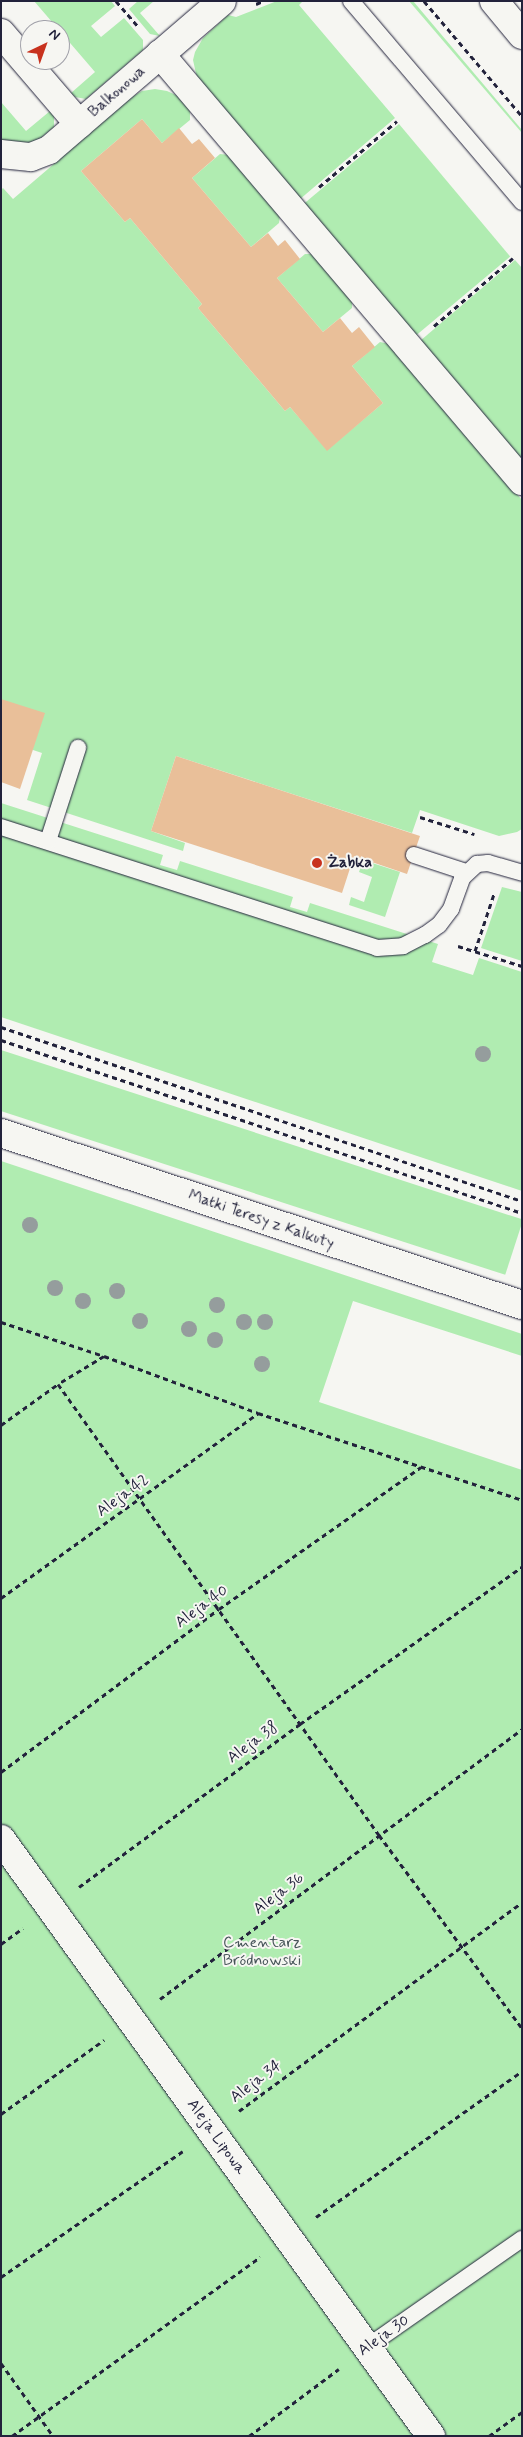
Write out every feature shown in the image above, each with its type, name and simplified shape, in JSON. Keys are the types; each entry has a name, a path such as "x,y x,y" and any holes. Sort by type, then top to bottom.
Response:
{"street":[{"name":"Balkonowa","path":"1,154 19,157 38,155 49,150 222,1"},
{"path":"494,1 522,35"},
{"path":"1,33 79,124"},
{"path":"160,54 522,481"},
{"name":"Matki Teresy z Kalkuty","path":"1,1133 522,1305"},
{"name":"Aleja Lipowa","path":"1,1839 431,2436"}],"lane":[{"path":"351,1 522,202"},
{"path":"48,842 78,748"},
{"path":"1,826 377,948 403,946 426,935 439,925 452,909 466,872 482,862 522,873"},
{"path":"414,855 466,872"},
{"name":"Aleja 30","path":"367,2347 522,2239"}],"path":[{"path":"424,1 522,116"},
{"path":"292,210 397,121"},
{"path":"409,347 513,258"},
{"path":"420,817 475,834"},
{"path":"1,1027 522,1202"},
{"path":"1,1040 522,1213"},
{"path":"1,1322 104,1356 258,1413 522,1500"},
{"path":"1,1426 58,1384 104,1356"},
{"path":"58,1384 379,1835 459,1946 522,2028"},
{"name":"Aleja 42","path":"1,1598 258,1413"},
{"name":"Aleja 40","path":"1,1772 219,1609 422,1467"},
{"name":"Aleja 38","path":"1,1944 300,1724 522,1567"},
{"name":"Aleja 36","path":"1,2114 132,2020 522,1729"},
{"name":"Aleja 34","path":"1,2277 212,2131 459,1946 522,1902"},
{"name":"Aleja 30","path":"250,2436 367,2347"},
{"path":"1,2363 53,2436"},
{"path":"488,2436 522,2412"}],"green space":[{"path":"34,1 111,1 115,6 91,26 101,37 124,18 143,40 143,50 86,99 75,97 71,93 95,72 70,43 70,20 50,20"},
{"path":"138,1 154,1 140,13 160,36 150,34 129,9"},
{"path":"277,1 303,1 299,5 395,118 299,200 197,78 193,60 203,38 228,15 236,17"},
{"path":"409,1 413,1 522,130 522,133"},
{"path":"155,89 167,91 178,96 190,110 190,120 162,143 142,119 81,171 125,222 130,218 202,304 198,308 285,411 290,407 327,450 383,403 352,366 380,342 389,344 522,500 522,829 517,832 499,836 420,810 412,833 176,756 151,831 185,843 183,851 27,800 42,753 33,750 1,699 1,190 3,188 13,199 132,97 142,91"},
{"path":"1,102 26,131 50,111 54,116 54,127 37,141 28,145 1,141"},
{"path":"399,124 510,257 414,337 303,204"},
{"path":"220,154 229,155 280,215 279,223 251,247 192,178"},
{"path":"305,254 313,254 352,300 352,308 323,332 277,278"},
{"path":"515,260 522,268 522,461 420,341"},
{"path":"1,803 163,855 160,865 177,870 180,861 293,897 290,907 307,912 310,903 438,944 432,962 473,975 479,958 522,972 522,1191 1,1017"},
{"path":"363,860 400,872 385,917 349,905 351,897 364,902 372,877 359,872"},
{"path":"502,887 522,892 522,961 481,948"},
{"path":"1,1050 522,1219 505,1275 1,1111"},
{"name":"Cmentarz Bródnowski","path":"1,1161 522,1334 522,1356 353,1301 319,1402 522,1470 522,2436 1,2436"}],"building":[{"path":"142,119 162,143 179,128 192,144 199,139 215,158 192,178 251,247 268,233 278,246 285,240 300,259 277,278 323,332 340,318 352,333 359,327 375,347 352,366 383,403 327,451 290,407 285,411 198,308 202,304 130,218 125,222 81,171"},
{"path":"1,699 45,713 20,789 1,782"},
{"path":"176,756 420,836 407,874 354,856 342,893 151,831"}],"place":[{"name":"Żabka","path":"317,863"}]}
